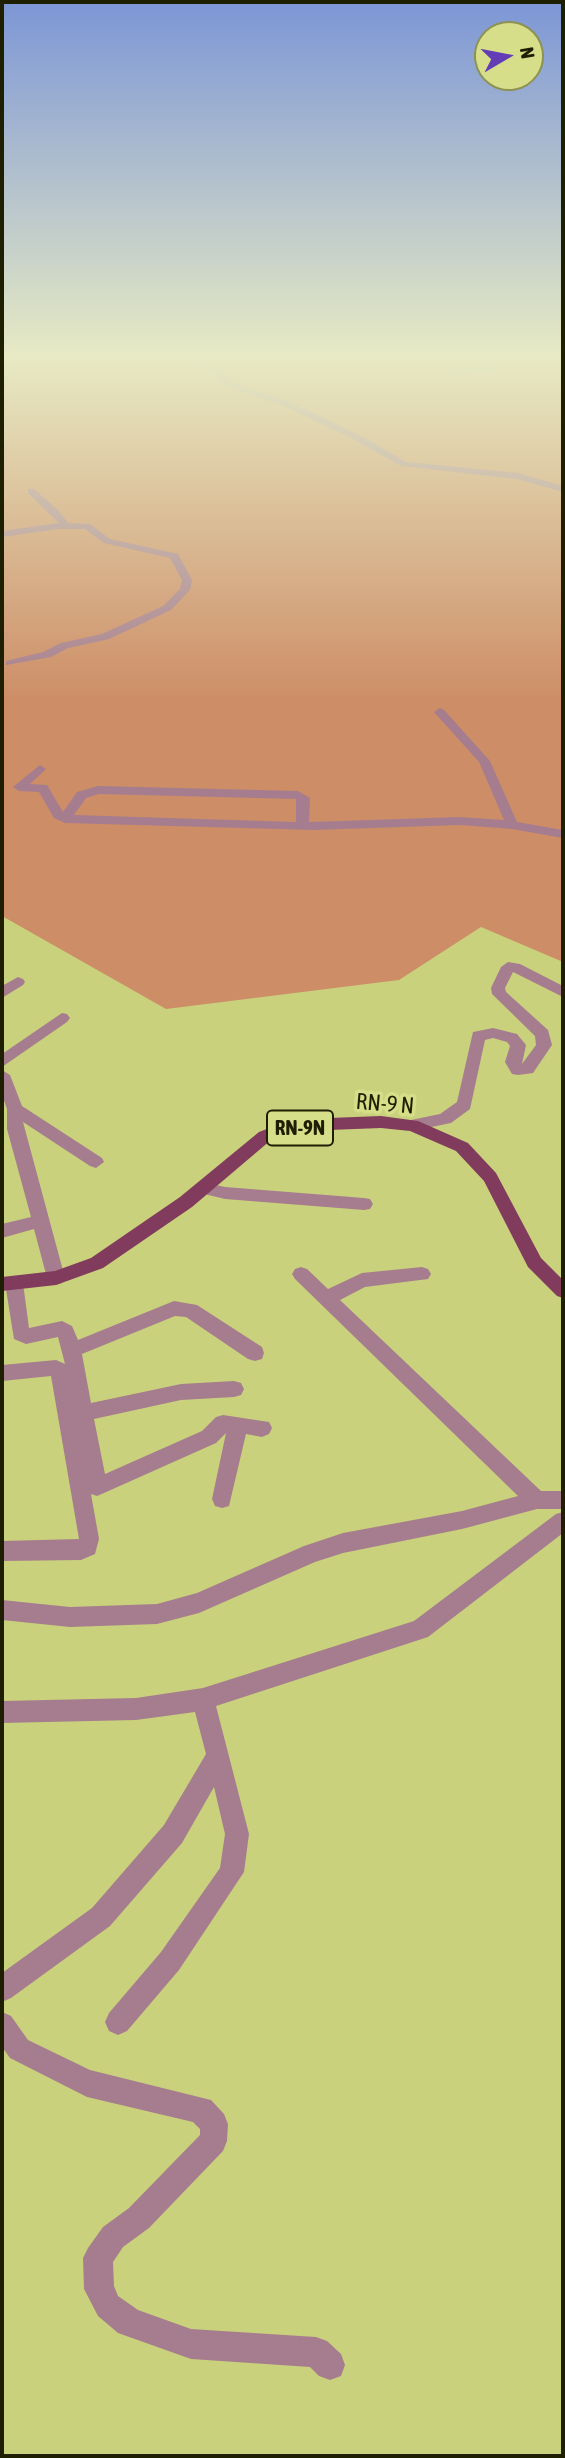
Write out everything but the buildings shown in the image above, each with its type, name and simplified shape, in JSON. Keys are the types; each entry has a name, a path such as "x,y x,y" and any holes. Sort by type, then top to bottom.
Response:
{"main road":[{"name":"RN-9 N","path":"8,1284 56,1278 97,1263 186,1202 265,1136 277,1131 329,1124 381,1122 412,1125 462,1147 490,1177 534,1262 563,1291"}],"street":[{"path":"450,469 511,475 563,489"},
{"path":"31,491 55,512 65,526"},
{"path":"2,534 87,526 95,529 105,540 174,556 187,580 186,590 167,608 106,637 65,645 47,655 10,663"},
{"path":"440,712 484,761 503,799 512,825"},
{"path":"40,769 19,787 43,788 59,816 65,819 302,796 302,824"},
{"path":"65,819 81,795 91,790 314,826 460,821 512,825 563,834"},
{"path":"412,1125 445,1119 464,1105 478,1036 493,1033 512,1038 517,1045 513,1062 518,1070 527,1069 544,1045 543,1034 499,994 498,988 508,967 515,967 563,992"},
{"path":"2,993 18,982"},
{"path":"2,1062 62,1018"},
{"path":"2,1075 15,1109 96,1162"},
{"path":"15,1109 8,1131 41,1221 56,1278"},
{"path":"202,1188 225,1194 364,1204"},
{"path":"2,1231 41,1221"},
{"path":"301,1273 537,1500"},
{"path":"326,1298 362,1280 422,1274"},
{"path":"8,1284 22,1334 26,1336 62,1329 72,1350 81,1413 97,1487 209,1437 223,1423 262,1428"},
{"path":"72,1350 174,1308 190,1310 255,1353"},
{"path":"2,1373 56,1368 60,1371 89,1539 88,1547 81,1550 2,1552"},
{"path":"81,1413 181,1392 234,1389"},
{"path":"222,1499 238,1424"},
{"path":"2,1611 70,1617 157,1614 199,1603 311,1553 343,1543 462,1520 537,1500 563,1500"},
{"path":"2,1712 136,1709 203,1699 420,1630 563,1521"},
{"path":"118,2022 170,1961 232,1872 237,1834 203,1699"},
{"path":"2,1989 101,1917 173,1834 218,1756"},
{"path":"2,2025 19,2049 87,2083 201,2110 214,2124 213,2141 139,2218 113,2237 99,2258 99,2289 108,2306 128,2322 191,2344 316,2352 330,2365"}],"shaded area":[{"path":"2,469 563,469 563,962 481,927 399,980 166,1009 2,916"}]}
